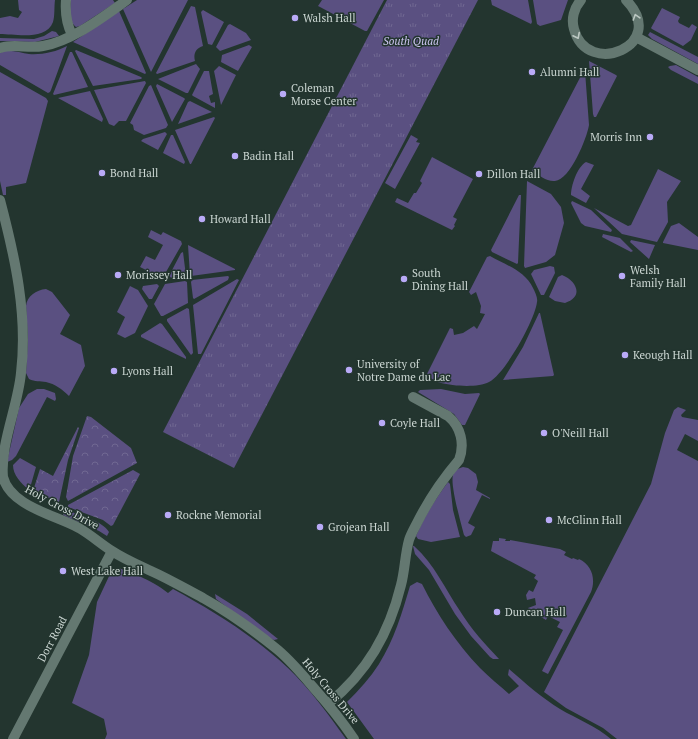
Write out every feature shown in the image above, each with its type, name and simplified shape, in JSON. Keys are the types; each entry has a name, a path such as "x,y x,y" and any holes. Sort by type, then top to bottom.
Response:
{"street":[{"path":"66,0 67,25 72,35"},
{"path":"0,48 8,45 25,47 43,46 72,35 95,22 127,0"},
{"path":"581,0 574,11 573,17 573,27 577,38 587,48 598,53 609,54 620,52 630,46 636,37 638,20 632,6 626,0"},
{"path":"636,37 698,70"},
{"name":"Holy Cross Drive","path":"0,200 14,261 21,303 23,335 21,376 1,456 3,478 13,495 26,504 77,528 112,551 219,607 279,650 328,704 354,739"},
{"path":"328,704 345,690 363,669 378,645 391,619 403,578 409,539 432,494 459,460 461,454 461,437 459,430 452,420 448,416 413,397"},
{"name":"Dorr Road","path":"13,739 112,551"}],"green space":[{"path":"18,0 55,0 54,20 49,28 44,32 30,35 0,34 0,18 10,16 18,18 22,12 19,10"},
{"path":"71,0 113,0 115,3 80,26 76,27 71,18"},
{"path":"137,0 188,0 151,72 123,9"},
{"path":"322,0 384,0 367,31 365,31 318,6"},
{"name":"South Quad","path":"387,0 478,0 234,468 163,432"},
{"path":"491,0 528,0 532,22 531,24 492,5"},
{"path":"533,0 568,0 561,20 540,26 537,24"},
{"path":"191,6 195,7 203,46 196,52 194,56 195,61 157,74 156,73"},
{"path":"662,8 680,17 678,21 679,23 689,28 692,24 697,27 691,40 683,46 651,28"},
{"path":"203,10 224,22 212,45 208,44 201,12"},
{"path":"119,11 146,73 145,74 73,42"},
{"path":"230,24 246,33 251,40 220,51 216,47"},
{"path":"52,31 56,32 59,36 35,42 0,41 0,38 34,39 44,36"},
{"path":"650,32 698,57 698,64 652,39 648,35"},
{"path":"249,45 252,47 238,71 221,62 222,55"},
{"path":"67,46 51,90 48,93 0,65 0,53 3,52 10,51 38,54 48,53"},
{"path":"76,50 142,78 93,86 75,51"},
{"path":"70,52 72,52 88,87 54,95 53,94"},
{"path":"589,61 617,76 596,117 594,117 593,114"},
{"path":"196,64 200,69 188,93 158,79"},
{"path":"676,65 698,77 698,84 668,67"},
{"path":"219,66 236,75 221,105 214,71"},
{"path":"584,70 589,125 588,131 577,158 566,174 561,179 555,181 543,178 532,172 532,170"},
{"path":"204,71 209,71 213,94 209,96 211,103 215,102 215,108 192,95"},
{"path":"0,72 46,98 48,101 26,183 6,187 6,195 3,195 0,181"},
{"path":"145,81 146,83 126,121 119,121 114,126 109,124 94,90"},
{"path":"157,84 185,99 172,122 156,86"},
{"path":"151,85 168,125 166,128 144,135 134,130 133,125 130,123 149,86"},
{"path":"90,91 103,119 102,122 58,98"},
{"path":"190,101 212,112 178,124 188,102"},
{"path":"214,117 215,118 190,164 175,130"},
{"path":"165,132 167,134 158,150 141,141 143,139"},
{"path":"171,135 173,135 185,162 184,164 163,153"},
{"path":"411,135 418,139 416,142 420,143 395,189 385,183"},
{"path":"432,157 473,179 453,217 457,219 452,230 395,202 397,198 408,203 422,183 420,181"},
{"path":"586,162 594,165 581,189 590,196 586,203 571,195 575,177 580,168"},
{"path":"658,169 681,181 667,202 668,222 657,242 622,234 594,208 628,226 631,225"},
{"path":"527,181 551,194 561,207 564,223 555,255 546,262 525,268 524,266"},
{"path":"519,195 521,195 517,264 492,252 491,250"},
{"path":"572,201 591,210 612,230 611,232 585,226 581,223 571,203"},
{"path":"679,223 698,237 698,250 663,243 671,226"},
{"path":"151,230 161,235 163,232 181,241 182,244 162,279 149,279 146,270 140,267 146,256 155,260 163,245 148,237"},
{"path":"603,234 620,238 633,251 631,252 602,237"},
{"path":"631,240 655,245 649,259 630,242"},
{"path":"188,245 235,269 235,270 191,276"},
{"path":"183,252 186,276 172,278 170,277 170,274 181,253"},
{"path":"490,256 514,269 530,282 537,297 535,310 531,321 511,358 496,377 489,382 479,385 465,386 437,382 427,374 450,328 453,329 454,335 463,333 474,326 477,329 485,314 480,313 481,306 476,292 471,295 469,292 487,257"},
{"path":"550,266 554,267 555,273 544,295 541,295 531,274 534,270"},
{"path":"562,275 575,285 576,289 575,297 565,303 555,301 549,297 558,277"},
{"path":"228,276 228,280 194,299 193,298 192,280"},
{"path":"237,279 239,280 201,354 198,354 193,305"},
{"path":"187,282 188,303 161,316 154,304 165,284"},
{"path":"157,284 159,286 152,299 149,299 142,289 143,286"},
{"path":"130,286 138,290 148,306 135,333 125,338 117,334 125,317 117,312"},
{"path":"46,289 52,292 70,315 60,334 81,345 85,366 69,396 52,384 29,379 26,373 28,338 26,306 30,296"},
{"path":"187,308 189,309 193,353 191,355 167,321 167,319"},
{"path":"539,313 554,375 503,380 523,347"},
{"path":"160,323 186,359 141,337 141,335"},
{"path":"37,389 44,389 55,393 56,399 55,401 47,397 16,456 7,462 19,408 28,394"},
{"path":"441,389 465,394 480,394 465,425 462,425 454,414 418,392 420,390"},
{"path":"678,407 686,410 681,415 682,417 698,420 698,441 685,434 677,450 698,461 698,739 617,739 603,728 566,708 544,692 651,484 665,433 674,410"},
{"path":"87,416 91,417 131,448 137,463 68,501 66,497 73,456"},
{"path":"78,427 79,428 68,460 59,502 33,491 40,469 53,476"},
{"path":"20,458 36,467 30,488 28,489 18,478 13,469 13,465"},
{"path":"463,467 468,468 476,474 478,482 476,490 490,498 482,495 468,523 475,527 471,535 466,537 464,535 458,513 452,480 455,472"},
{"path":"133,470 140,474 113,525 111,526 103,520 68,507 68,505"},
{"path":"448,482 450,484 453,510 460,537 431,542 418,539 416,536 423,521"},
{"path":"65,510 89,518 101,524 109,532 107,536 63,515"},
{"path":"499,538 506,539 505,541 510,540 560,549 566,552 564,555 572,559 579,559 587,565 592,573 593,582 591,592 548,674 542,671 563,630 557,627 560,622 548,616 546,620 529,610 528,608 536,605 535,598 527,600 526,595 529,590 533,592 538,581 534,578 536,575 491,551 493,541 499,541"},
{"path":"413,546 428,561 469,624 499,659 493,659 490,657 471,636 455,614 429,570 415,554"},
{"path":"116,568 128,571 143,578 168,593 173,589 218,615 261,645 275,656 304,684 346,739 105,739 107,734 104,719 72,703 89,655 97,602 111,572"},
{"path":"417,582 422,584 434,606 463,649 480,668 509,694 519,686 508,675 509,669 553,705 593,726 611,739 374,739 347,702 364,684 379,664 401,616 410,586"},
{"path":"215,594 247,614 278,639 274,640 267,637 216,599"}],"place":[{"name":"Walsh Hall","path":"295,18"},
{"name":"Alumni Hall","path":"532,72"},
{"name":"Coleman Morse Center","path":"283,94"},
{"name":"Morris Inn","path":"650,137"},
{"name":"Badin Hall","path":"235,156"},
{"name":"Bond Hall","path":"102,173"},
{"name":"Dillon Hall","path":"479,174"},
{"name":"Howard Hall","path":"202,219"},
{"name":"Morissey Hall","path":"118,275"},
{"name":"Welsh Family Hall","path":"622,276"},
{"name":"South Dining Hall","path":"404,279"},
{"name":"Keough Hall","path":"625,355"},
{"name":"University of Notre Dame du Lac","path":"349,370"},
{"name":"Lyons Hall","path":"114,371"},
{"name":"Coyle Hall","path":"382,423"},
{"name":"O'Neill Hall","path":"544,433"},
{"name":"Rockne Memorial","path":"168,515"},
{"name":"McGlinn Hall","path":"549,520"},
{"name":"Grojean Hall","path":"320,527"},
{"name":"West Lake Hall","path":"63,571"},
{"name":"Duncan Hall","path":"497,612"}]}
